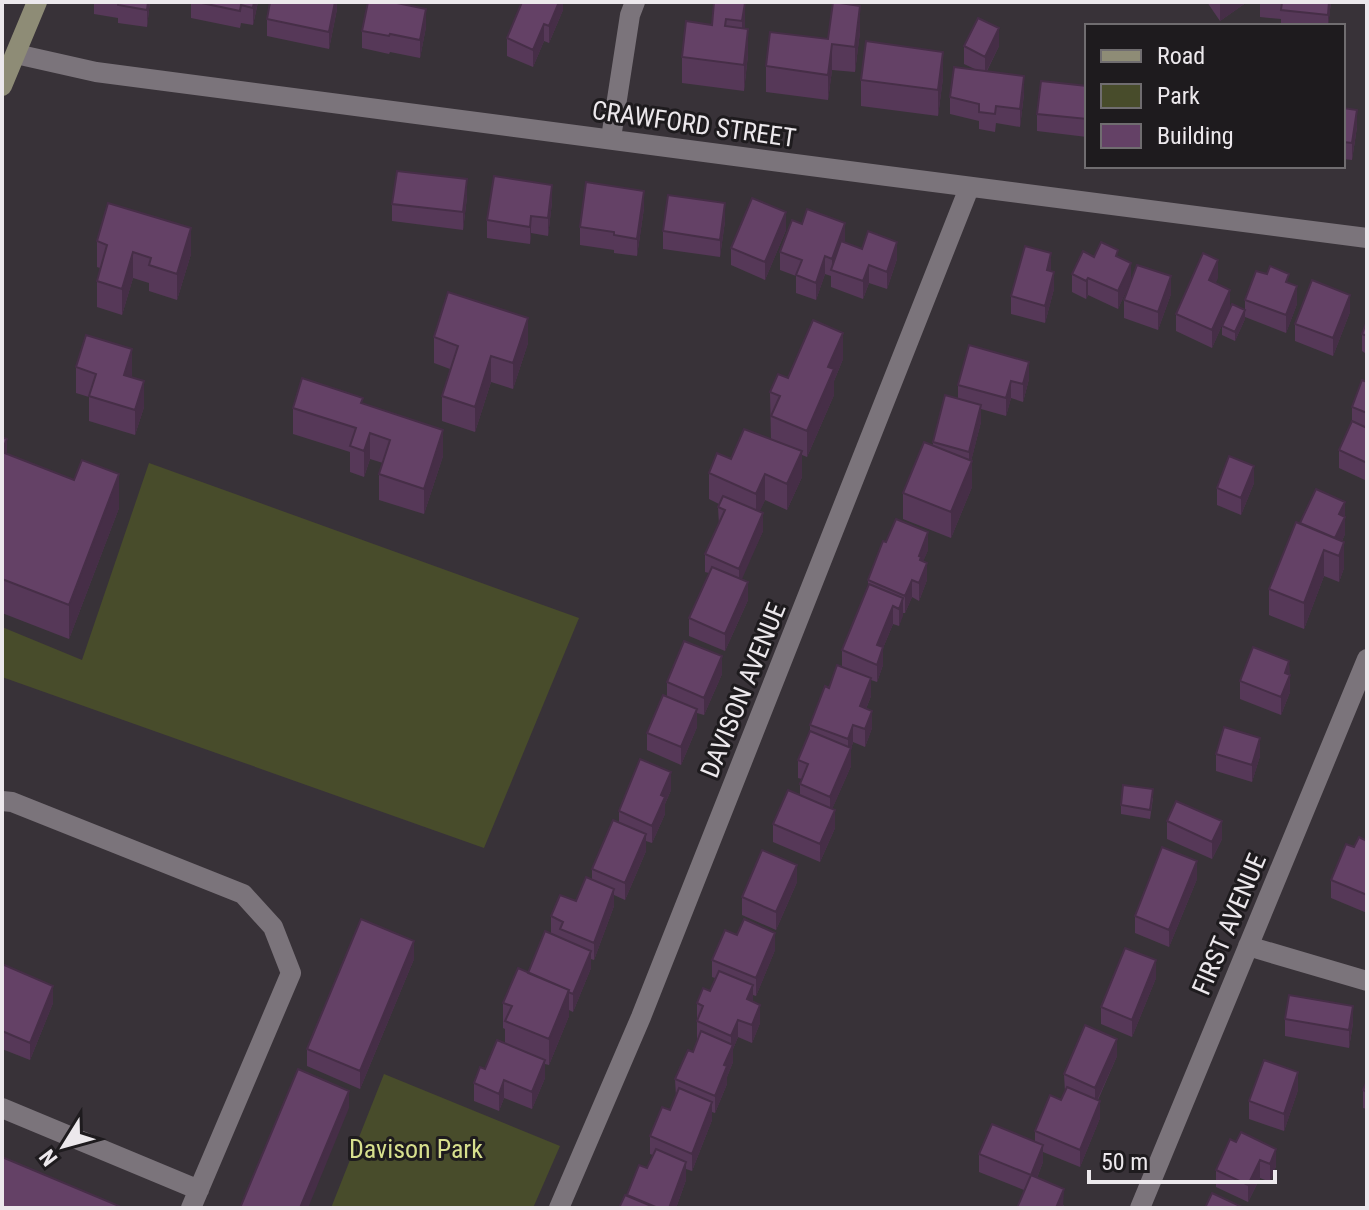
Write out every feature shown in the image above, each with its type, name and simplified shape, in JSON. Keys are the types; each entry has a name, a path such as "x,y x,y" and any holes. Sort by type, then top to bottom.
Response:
{"street":[{"path":"2,86 37,2"},
{"path":"611,138 627,30 635,2"},
{"name":"CRAWFORD STREET","path":"16,54 96,72 1367,238"},
{"name":"DAVISON AVENUE","path":"559,1208 641,1017 969,188"},
{"name":"FIRST AVENUE","path":"1140,1208 1367,659"},
{"path":"2,801 12,802 243,894 273,927 291,973 195,1199 2,1108"},
{"path":"1248,946 1367,981"}],"green space":[{"path":"149,463 579,618 484,848 2,677 2,627 82,660"},
{"name":"Davison Park","path":"384,1074 560,1146 533,1208 331,1208"}],"building":[{"path":"118,2 148,2 147,10 118,5"},
{"path":"197,2 254,2 253,8 241,5 240,11"},
{"path":"270,2 335,2 329,32 267,19"},
{"path":"368,2 392,2 426,9 420,40 362,31"},
{"path":"522,2 559,2 549,26 544,24 533,50 507,38"},
{"path":"714,2 745,3 742,21 726,19 725,26 748,29 744,65 682,57 686,21 712,25"},
{"path":"833,2 860,6 855,47 832,44 828,75 766,66 770,32 828,39"},
{"path":"1282,2 1329,2 1328,15 1281,10"},
{"path":"978,18 999,28 985,57 964,46"},
{"path":"866,41 943,52 938,90 861,80"},
{"path":"954,67 1024,76 1020,109 996,106 995,114 979,112 979,104 950,97"},
{"path":"1041,81 1085,86 1085,119 1037,114"},
{"path":"1345,108 1357,110 1352,143 1345,142"},
{"path":"397,171 467,179 463,212 392,204"},
{"path":"494,176 552,185 548,218 531,216 530,227 487,220"},
{"path":"586,182 644,191 637,239 580,227"},
{"path":"668,195 725,203 720,240 663,231"},
{"path":"752,198 786,212 765,262 731,248"},
{"path":"108,203 191,228 177,274 149,265 151,258 133,252 122,289 97,281 107,245 97,241"},
{"path":"807,209 845,223 832,259 825,256 816,283 796,275 802,260 780,252 792,220 802,224"},
{"path":"868,231 897,242 887,272 869,265 863,281 831,270 841,241 862,249"},
{"path":"1101,242 1118,250 1116,256 1131,263 1118,291 1072,274 1083,251 1094,257"},
{"path":"1025,246 1051,253 1047,270 1054,272 1045,306 1011,296"},
{"path":"1203,253 1218,260 1209,280 1230,290 1212,330 1176,314"},
{"path":"1137,265 1171,276 1158,312 1124,300"},
{"path":"1270,266 1289,274 1286,282 1297,286 1286,315 1245,300 1256,271 1267,274"},
{"path":"1312,280 1350,295 1333,338 1295,324"},
{"path":"448,292 528,318 513,363 491,356 475,407 442,396 458,346 434,337"},
{"path":"1232,304 1245,310 1235,332 1222,326"},
{"path":"813,320 843,333 828,367 834,369 807,431 771,416 780,396 770,392 778,374 788,378"},
{"path":"86,335 132,349 124,375 144,381 135,410 89,396 96,374 76,367"},
{"path":"969,345 1029,362 1023,384 1011,381 1006,398 958,385"},
{"path":"302,378 363,398 361,403 443,430 424,489 379,474 390,440 370,433 364,451 350,446 356,428 293,408"},
{"path":"1362,380 1367,382 1367,413 1352,407"},
{"path":"945,395 981,405 969,452 933,442"},
{"path":"1352,421 1367,428 1367,463 1339,450"},
{"path":"744,429 802,451 787,484 765,474 756,494 709,473 717,453 731,459"},
{"path":"924,442 972,461 951,512 903,493"},
{"path":"2,452 74,480 82,460 119,474 69,605 2,579"},
{"path":"1229,456 1254,466 1241,498 1217,488"},
{"path":"1316,489 1345,502 1339,514 1345,517 1335,538 1300,523"},
{"path":"723,496 763,513 739,569 705,554 725,510 718,507"},
{"path":"896,519 928,532 919,556 927,563 919,583 912,580 905,596 868,580 883,541 886,542"},
{"path":"1296,522 1344,542 1339,556 1324,550 1304,603 1269,589"},
{"path":"712,567 748,582 725,634 689,618"},
{"path":"869,584 903,598 899,609 893,606 877,645 883,647 877,665 842,650"},
{"path":"684,641 722,656 704,698 667,682"},
{"path":"1253,647 1289,661 1285,673 1290,675 1281,697 1240,681"},
{"path":"837,665 871,678 860,706 872,711 865,729 853,725 848,739 810,725"},
{"path":"663,695 697,709 681,747 647,733"},
{"path":"1224,727 1260,738 1252,765 1216,754"},
{"path":"810,731 851,748 830,797 800,784 808,764 798,760"},
{"path":"640,759 671,772 661,795 665,797 652,826 619,811"},
{"path":"1123,785 1153,789 1150,810 1121,805"},
{"path":"788,790 835,810 820,844 773,824"},
{"path":"1176,801 1222,821 1212,842 1167,821"},
{"path":"613,820 646,834 625,883 592,869"},
{"path":"1359,837 1367,841 1367,895 1331,880 1346,844 1354,847"},
{"path":"1162,847 1197,861 1169,930 1135,916"},
{"path":"762,850 797,865 776,912 742,897"},
{"path":"586,877 614,889 594,943 560,929 563,922 551,916 560,895 576,901"},
{"path":"361,919 414,941 360,1071 307,1049"},
{"path":"744,919 775,933 756,978 712,960 725,930 737,935"},
{"path":"545,931 591,951 573,994 528,973"},
{"path":"1125,948 1156,960 1132,1020 1101,1007"},
{"path":"2,964 53,986 30,1043 2,1031"},
{"path":"518,968 569,990 549,1039 505,1021 512,1006 503,1003"},
{"path":"719,971 753,985 747,999 760,1005 752,1025 738,1020 731,1036 697,1021 703,1006 697,1003 703,988 710,991"},
{"path":"1289,995 1353,1006 1349,1030 1285,1019"},
{"path":"1085,1025 1117,1039 1095,1088 1064,1074"},
{"path":"701,1031 733,1045 715,1096 675,1079 688,1050 693,1052"},
{"path":"497,1040 545,1060 532,1092 504,1080 499,1094 474,1083 480,1067 485,1069"},
{"path":"1264,1060 1298,1072 1284,1114 1249,1101"},
{"path":"298,1069 349,1091 300,1208 240,1208"},
{"path":"1067,1087 1100,1101 1080,1150 1035,1131 1050,1095 1061,1100"},
{"path":"679,1088 712,1102 692,1154 650,1136 662,1107 670,1110"},
{"path":"992,1124 1043,1145 1031,1175 979,1154"},
{"path":"1241,1132 1276,1149 1270,1164 1260,1160 1248,1185 1216,1170 1230,1139 1236,1142"},
{"path":"656,1149 686,1162 669,1208 658,1208 627,1195 639,1165 647,1168"},
{"path":"2,1157 119,1206 2,1208"},
{"path":"1031,1175 1064,1189 1056,1208 1017,1208"},
{"path":"1212,1193 1242,1207 1205,1208"},
{"path":"625,1195 656,1208 619,1208"}]}
